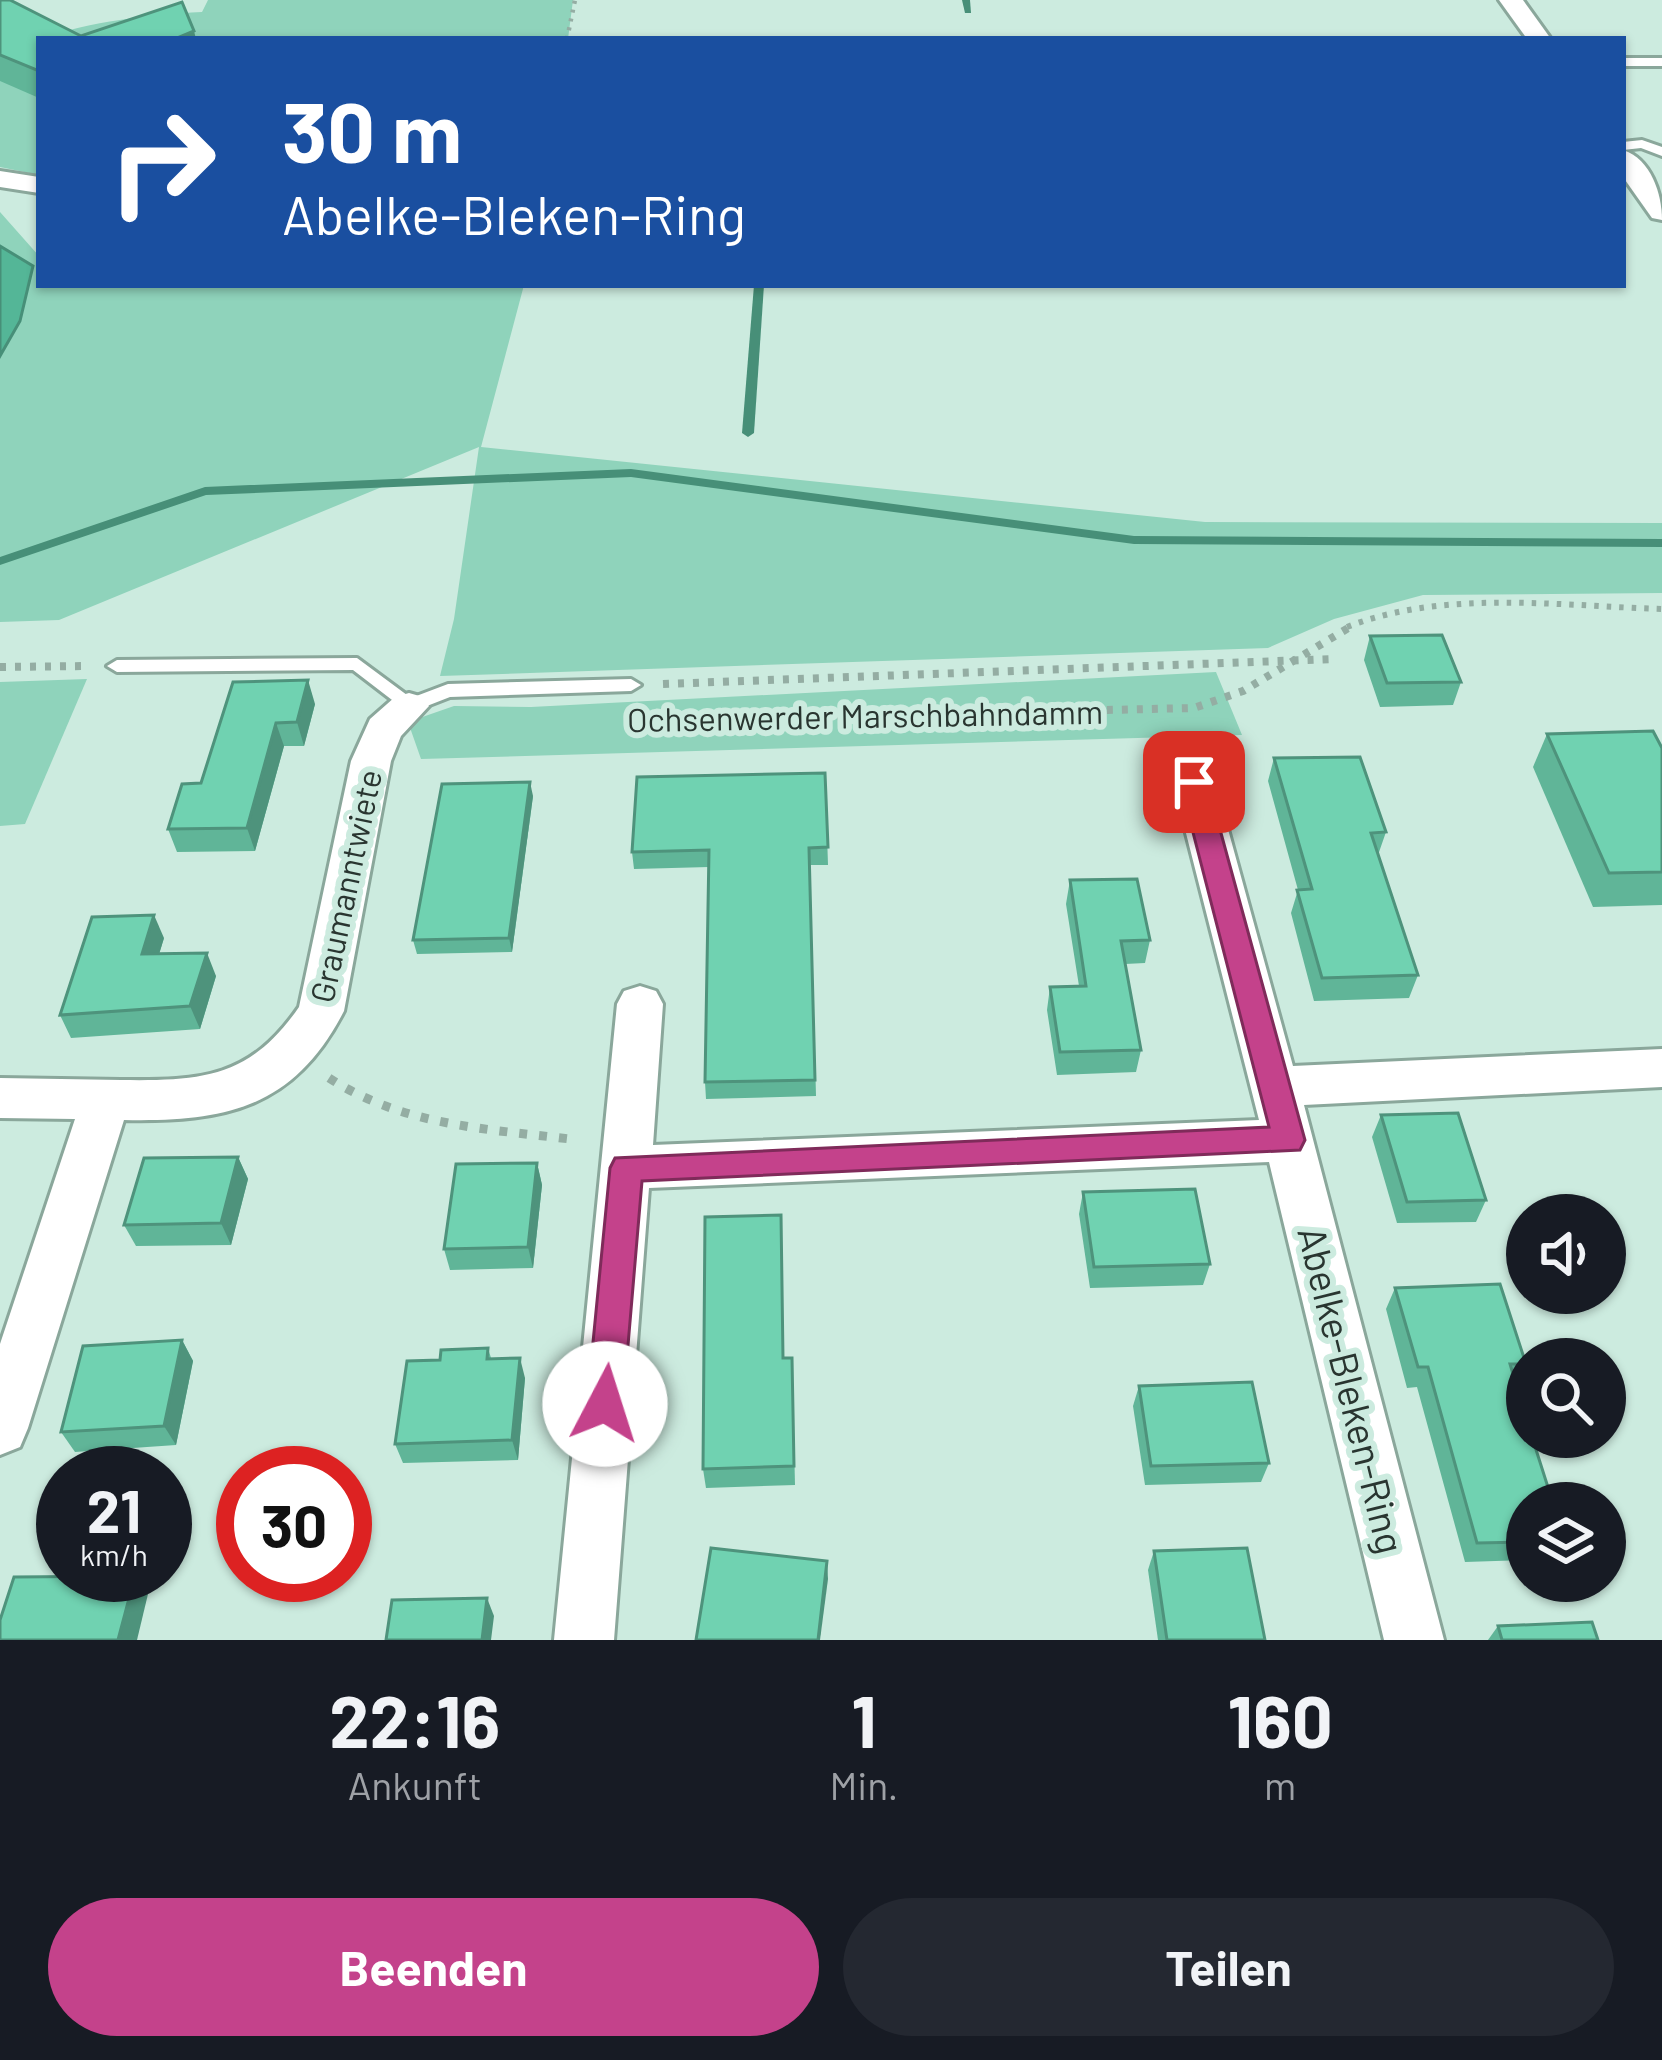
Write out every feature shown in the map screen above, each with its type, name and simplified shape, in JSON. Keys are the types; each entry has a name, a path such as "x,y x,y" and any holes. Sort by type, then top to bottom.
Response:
{"street":[{"path":"1510,0 1537,36"},
{"path":"1633,151 1662,212"},
{"path":"0,179 36,185"},
{"name":"Graumanntwiete","path":"0,1098 214,1097 237,1090 294,1052 321,1011 371,761 384,729 409,706"},
{"name":"Abelke-Bleken-Ring","path":"1194,782 1414,1640"},
{"path":"584,1640 640,1004"},
{"path":"1275,1087 1662,1068"},
{"path":"0,1428 106,1100"},
{"path":"627,1157 1288,1140"}],"lane":[{"path":"1626,62 1662,62"},
{"path":"1633,151 1651,136 1662,135"},
{"path":"1633,151 1662,152"},
{"path":"117,666 357,664 409,706 448,691 631,685"}],"path":[{"path":"568,36 575,0"},
{"name":"Ochsenwerder Marschbahndamm","path":"605,722 1194,708 1253,690 1288,661 1365,620 1419,608 1662,609"},
{"path":"631,685 1333,659"},
{"path":"0,667 117,666"},
{"path":"294,1052 357,1100 393,1114 627,1157"}],"shaded area":[{"path":"208,0 573,0 568,36 51,36 120,20 202,12"},
{"path":"36,40 36,174 0,167 0,56"},
{"path":"0,212 36,253 36,288 523,288 481,447 1205,522 1662,523 1662,593 1423,595 1334,619 1268,648 440,676 454,619 479,447 59,620 0,622 0,356 20,321 33,266 0,246"},
{"path":"0,246 33,266 20,321 0,356"},
{"path":"1216,672 1242,735 421,759 408,722 454,706 531,707"},
{"path":"87,679 25,824 0,826 0,682"}],"building":[{"path":"0,0 10,0 81,36 36,36 36,70 0,55"},
{"path":"182,2 194,31 182,36 81,36"},
{"path":"1442,635 1461,682 1387,683 1370,636"},
{"path":"308,680 297,722 276,723 247,828 168,829 182,784 201,783 233,682"},
{"path":"1653,731 1662,748 1662,872 1609,873 1547,734"},
{"path":"1360,757 1386,832 1371,833 1418,975 1322,978 1297,890 1312,889 1274,758"},
{"path":"825,773 828,847 809,848 815,1080 705,1082 709,850 632,852 637,777"},
{"path":"530,782 509,938 413,940 442,784"},
{"path":"1137,879 1150,940 1121,941 1141,1050 1060,1052 1050,987 1086,986 1070,880"},
{"path":"154,915 142,954 207,953 190,1006 60,1015 92,917"},
{"path":"1458,1113 1486,1200 1407,1202 1381,1115"},
{"path":"238,1157 221,1223 124,1225 144,1158"},
{"path":"537,1163 528,1247 444,1249 456,1164"},
{"path":"1195,1189 1210,1264 1094,1267 1083,1192"},
{"path":"781,1215 783,1358 792,1358 794,1466 703,1469 705,1217"},
{"path":"1500,1284 1518,1338 1506,1338 1506,1458 1539,1458 1546,1482 1506,1482 1506,1542 1477,1543 1428,1367 1418,1367 1395,1288"},
{"path":"182,1340 164,1426 61,1432 83,1346"},
{"path":"488,1348 487,1359 520,1358 512,1440 395,1444 407,1361 440,1360 441,1350"},
{"path":"1252,1382 1269,1463 1151,1466 1139,1386"},
{"path":"711,1548 827,1561 818,1640 696,1640"},
{"path":"1247,1548 1265,1640 1167,1640 1154,1551"},
{"path":"14,1577 36,1577 36,1602 128,1602 118,1640 0,1640 0,1620"},
{"path":"487,1598 482,1640 386,1640 392,1600"},
{"path":"1592,1622 1598,1640 1502,1640 1498,1626"}],"waterway":[{"path":"966,0 968,11"},
{"path":"748,433 759,288"},
{"path":"0,561 205,491 631,473 1134,540 1662,543"}],"route":[{"path":"605,1404 626,1168 1288,1140 1194,782"}]}
